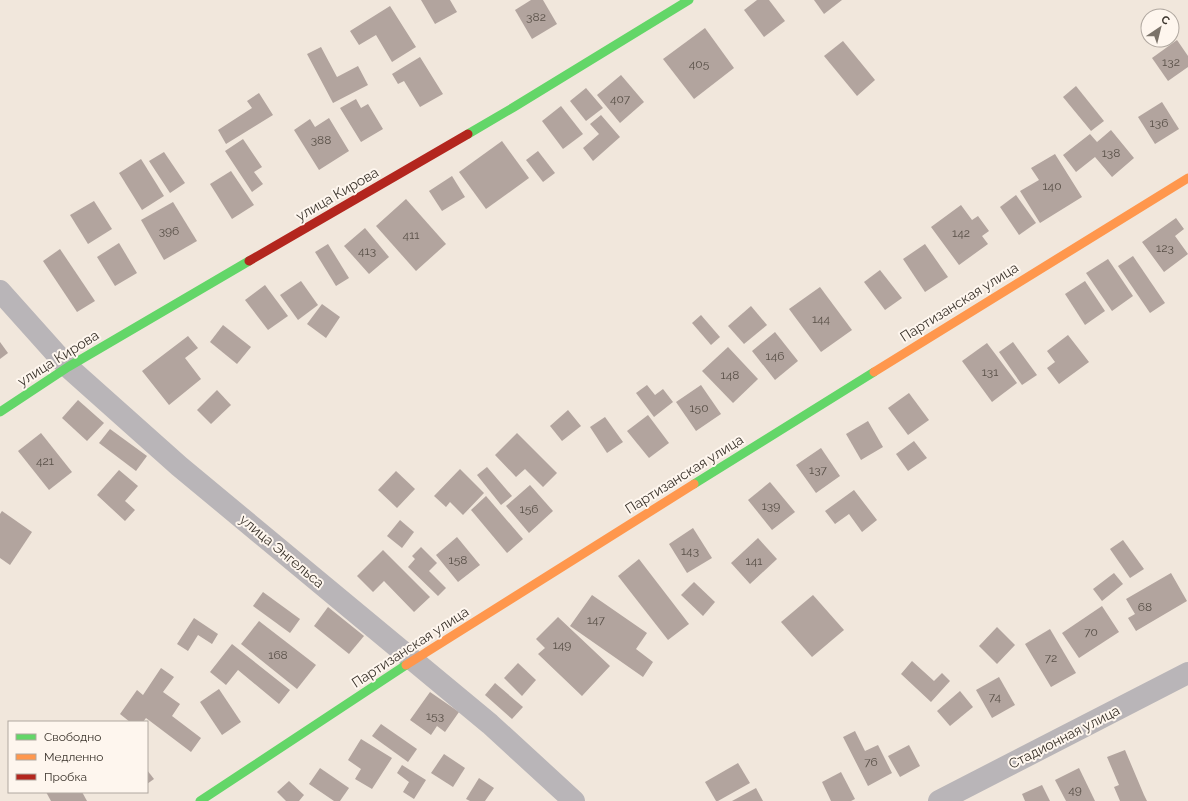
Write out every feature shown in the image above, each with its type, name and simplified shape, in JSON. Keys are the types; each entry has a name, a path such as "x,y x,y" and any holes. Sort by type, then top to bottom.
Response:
{"street":[{"name":"улица Кирова","path":"0,412 68,367 514,107 689,0"},
{"name":"Партизанская улица","path":"200,801 414,660 933,334 1188,178"},
{"name":"улица Энгельса","path":"0,291 68,367 179,466 490,724 574,801"},
{"name":"Стадионная улица","path":"939,801 1188,673"}],"building":[{"path":"421,0 450,0 457,12 435,24"},
{"path":"531,0 543,0 557,24 532,39 515,10"},
{"path":"757,0 769,0 785,21 764,37 744,10"},
{"path":"814,0 842,0 824,14"},
{"path":"390,6 416,47 392,62 376,35 359,45 350,31"},
{"path":"705,28 734,68 694,99 663,59"},
{"path":"843,41 875,80 857,96 824,56"},
{"path":"1180,44 1188,56 1188,67 1168,81 1152,58 1166,48 1180,48"},
{"path":"321,47 337,77 358,66 368,85 333,103 307,54"},
{"path":"420,57 443,94 420,107 404,81 398,84 392,74"},
{"path":"621,75 644,102 620,123 597,95"},
{"path":"1076,86 1104,121 1091,131 1063,97"},
{"path":"586,88 603,108 586,121 570,101"},
{"path":"259,93 273,115 226,144 218,130 252,108 247,101"},
{"path":"356,99 361,108 368,104 383,129 361,142 340,108"},
{"path":"1162,102 1179,129 1155,144 1138,117"},
{"path":"561,106 583,134 563,149 542,121"},
{"path":"601,115 620,137 593,161 583,148 599,134 590,124"},
{"path":"329,118 349,151 319,170 294,130 310,119 315,127"},
{"path":"1111,130 1134,158 1112,177 1095,157 1076,172 1063,155 1090,134 1097,142"},
{"path":"243,139 262,167 254,172 263,184 252,192 225,151"},
{"path":"502,141 529,178 486,209 459,172"},
{"path":"538,151 555,173 543,182 526,160"},
{"path":"164,152 185,183 170,193 149,161"},
{"path":"1055,154 1082,197 1040,223 1020,191 1039,180 1031,168"},
{"path":"141,159 164,196 142,210 119,173"},
{"path":"231,171 254,205 232,219 210,184"},
{"path":"452,176 465,197 442,211 429,191"},
{"path":"1016,195 1036,223 1019,235 1000,207"},
{"path":"406,199 446,244 416,271 376,226"},
{"path":"94,201 112,229 88,244 70,215"},
{"path":"173,202 197,241 164,260 141,220"},
{"path":"961,205 972,220 978,216 989,231 982,236 988,244 959,265 931,227"},
{"path":"1176,218 1184,229 1175,236 1188,254 1164,272 1142,242"},
{"path":"365,228 389,257 369,274 344,246"},
{"path":"119,243 137,273 115,286 97,257"},
{"path":"328,244 349,278 336,286 315,252"},
{"path":"925,244 948,277 925,292 903,259"},
{"path":"60,249 95,301 77,312 43,261"},
{"path":"1133,256 1165,303 1150,313 1118,266"},
{"path":"1108,259 1133,296 1112,311 1086,273"},
{"path":"880,270 902,298 885,310 864,282"},
{"path":"301,281 318,305 298,320 280,295"},
{"path":"1085,281 1105,311 1085,325 1065,294"},
{"path":"265,285 288,316 268,330 245,300"},
{"path":"820,287 852,330 821,352 789,309"},
{"path":"322,304 340,317 326,338 307,324"},
{"path":"751,306 767,325 744,344 728,326"},
{"path":"701,315 720,337 711,345 692,323"},
{"path":"223,325 251,347 237,364 210,342"},
{"path":"775,332 798,361 775,380 752,351"},
{"path":"1068,335 1089,362 1059,384 1047,368 1055,362 1047,351"},
{"path":"188,336 198,348 185,358 201,379 169,405 142,371"},
{"path":"0,342 8,353 0,359"},
{"path":"1013,342 1037,375 1022,385 999,352"},
{"path":"987,343 1017,383 992,402 962,361"},
{"path":"728,347 758,379 733,403 702,371"},
{"path":"647,385 655,395 663,389 673,402 654,417 636,393"},
{"path":"701,385 721,414 696,431 676,402"},
{"path":"217,390 231,405 211,424 197,410"},
{"path":"909,393 929,420 908,435 888,408"},
{"path":"78,400 104,423 87,441 62,418"},
{"path":"568,410 581,426 562,441 550,426"},
{"path":"648,415 669,443 649,458 627,431"},
{"path":"605,417 623,442 607,453 590,427"},
{"path":"868,421 883,447 861,460 846,434"},
{"path":"110,429 147,456 136,471 99,443"},
{"path":"41,433 72,472 49,490 18,451"},
{"path":"517,433 557,473 543,487 525,469 516,477 495,455"},
{"path":"914,441 927,458 908,471 896,454"},
{"path":"821,448 840,476 816,493 796,465"},
{"path":"487,467 512,496 501,505 477,475"},
{"path":"460,469 484,493 463,515 450,502 446,507 434,496"},
{"path":"119,470 138,486 125,501 135,510 125,521 97,495"},
{"path":"396,471 415,489 397,508 378,490"},
{"path":"770,482 795,512 772,530 748,500"},
{"path":"530,485 553,511 529,533 506,506"},
{"path":"854,490 877,520 862,532 849,514 835,524 825,511"},
{"path":"486,496 523,539 507,553 471,510"},
{"path":"2,511 32,532 10,565 0,558 0,514"},
{"path":"400,520 414,532 402,548 387,536"},
{"path":"693,528 712,558 687,573 669,544"},
{"path":"457,537 480,565 458,582 436,555"},
{"path":"758,538 777,559 750,584 731,563"},
{"path":"1123,540 1144,569 1130,578 1110,549"},
{"path":"421,547 437,563 429,571 446,588 438,596 408,567 415,559 412,556"},
{"path":"383,550 430,597 414,612 384,581 373,592 357,576"},
{"path":"639,559 689,624 668,640 618,576"},
{"path":"1114,573 1123,584 1102,601 1093,589"},
{"path":"1171,573 1187,601 1136,631 1128,618 1135,614 1126,599"},
{"path":"694,582 715,602 703,616 681,595"},
{"path":"263,592 300,619 290,633 253,606"},
{"path":"592,595 647,633 636,649 653,662 643,677 570,626"},
{"path":"813,595 844,630 812,657 781,622"},
{"path":"1102,606 1119,632 1079,658 1062,633"},
{"path":"328,607 364,636 349,654 314,626"},
{"path":"558,617 610,666 582,696 538,654 545,648 536,639"},
{"path":"194,618 218,634 212,644 198,635 188,651 177,644"},
{"path":"259,621 316,665 297,689 241,644"},
{"path":"997,627 1015,645 997,664 979,646"},
{"path":"1050,629 1076,673 1051,687 1025,644"},
{"path":"232,644 290,690 279,704 238,670 226,685 210,672"},
{"path":"912,661 934,681 942,673 950,681 931,702 901,674"},
{"path":"518,663 536,680 522,696 504,678"},
{"path":"161,668 174,677 163,692 180,704 172,716 201,738 191,752 146,718 144,721 129,721 120,714 137,690 143,695"},
{"path":"999,677 1015,705 992,718 976,690"},
{"path":"495,683 523,707 512,719 485,695"},
{"path":"219,689 241,722 222,735 200,702"},
{"path":"960,691 973,707 950,726 937,711"},
{"path":"430,692 459,712 445,732 437,726 431,735 410,720"},
{"path":"381,724 417,749 408,762 372,736"},
{"path":"855,731 865,751 878,745 892,773 868,786 843,737"},
{"path":"361,739 392,758 372,789 355,779 361,769 348,760"},
{"path":"909,745 920,766 900,777 888,756"},
{"path":"1125,750 1147,801 1120,801 1114,787 1119,785 1107,757"},
{"path":"444,754 465,768 453,787 431,773"},
{"path":"738,763 750,783 716,801 705,782"},
{"path":"402,765 426,780 414,799 403,792 409,782 397,773"},
{"path":"320,768 349,788 340,801 334,801 309,784"},
{"path":"1079,768 1095,801 1066,801 1055,780"},
{"path":"148,771 154,779 148,783"},
{"path":"841,772 855,799 851,801 831,801 822,782"},
{"path":"479,778 494,788 485,801 470,801 466,799"},
{"path":"289,781 304,795 299,801 286,801 277,792"},
{"path":"1042,785 1050,801 1025,801 1022,794"},
{"path":"756,788 763,801 732,801"},
{"path":"47,793 83,793 87,801 51,801"}],"traffic: fast":[{"path":"468,134 689,0"},
{"path":"0,412 68,367 249,261"},
{"path":"694,484 874,372"},
{"path":"200,801 406,665"}],"traffic: slow":[{"path":"874,372 1188,178"},
{"path":"406,665 694,484"}],"traffic: jam":[{"path":"249,261 468,134"}]}
